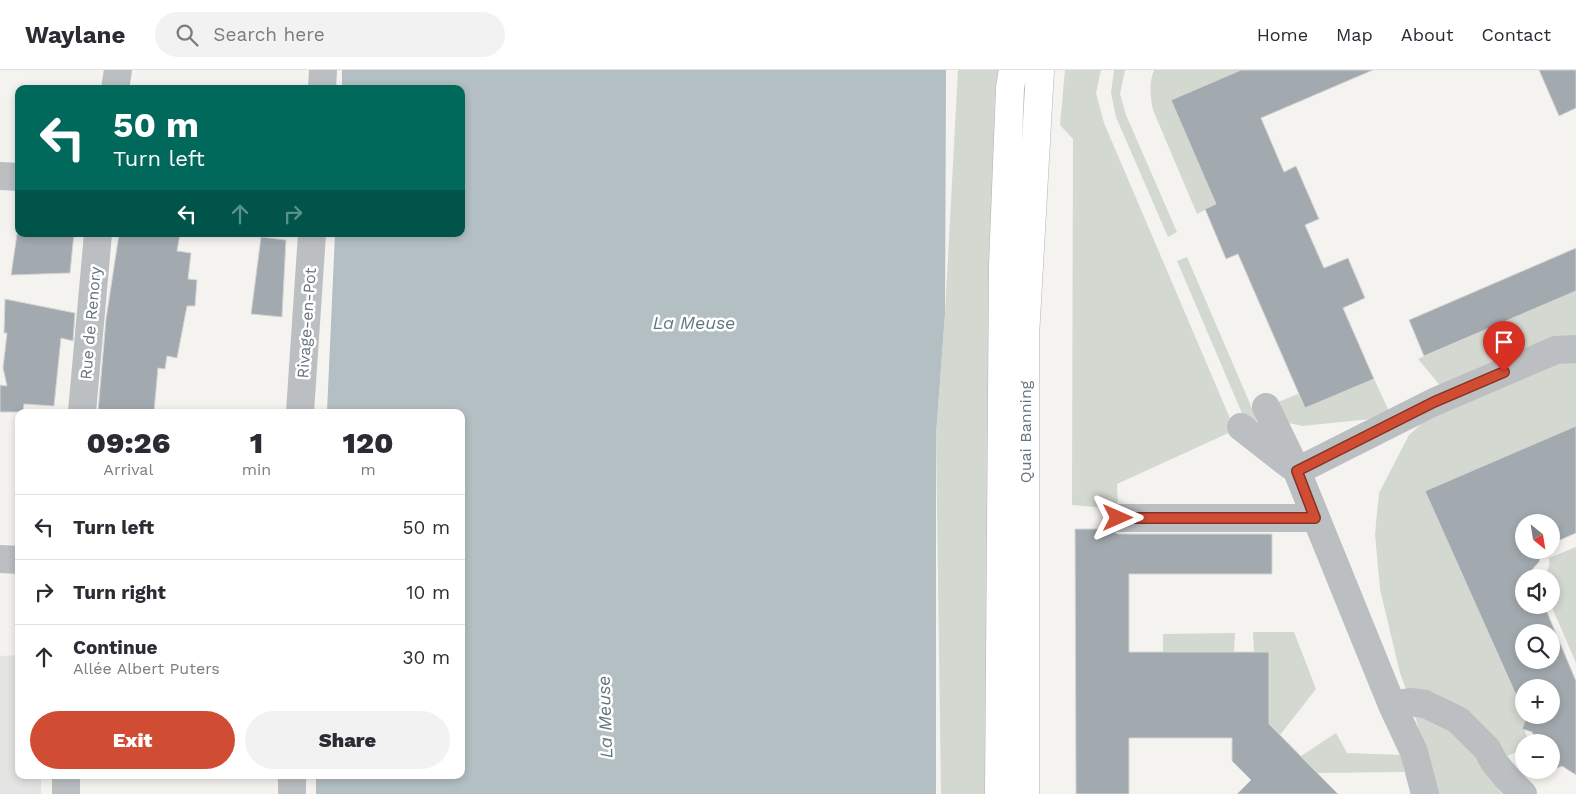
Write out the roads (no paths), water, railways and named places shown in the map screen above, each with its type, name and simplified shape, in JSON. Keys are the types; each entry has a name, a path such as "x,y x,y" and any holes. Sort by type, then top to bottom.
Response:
{"main road":[{"name":"Quai Banning","path":"999,794 1003,265 1010,88 1013,70"},
{"name":"Quai Banning","path":"1025,794 1025,337 1040,70"}],"street":[{"path":"116,85 118,70"},
{"path":"322,85 323,70"},
{"path":"0,176 15,177"},
{"name":"Rue de Renory","path":"82,409 98,237"},
{"name":"Rivage-en-Pot","path":"300,409 312,237"},
{"path":"1297,471 1434,402 1556,350 1576,349"},
{"path":"1266,407 1297,471 1315,518 1401,704 1424,794"},
{"path":"1241,427 1297,471"},
{"path":"1118,518 1315,518"},
{"path":"0,559 15,560"},
{"path":"1401,704 1425,704 1458,720 1487,749 1494,762 1523,794"},
{"path":"66,779 66,794"},
{"path":"292,779 292,794"}],"water":[{"name":"La Meuse","path":"342,70 946,70 945,314 936,434 936,794 316,794 316,779 465,779 465,409 327,409 335,237 465,237 465,85 342,85"}]}
